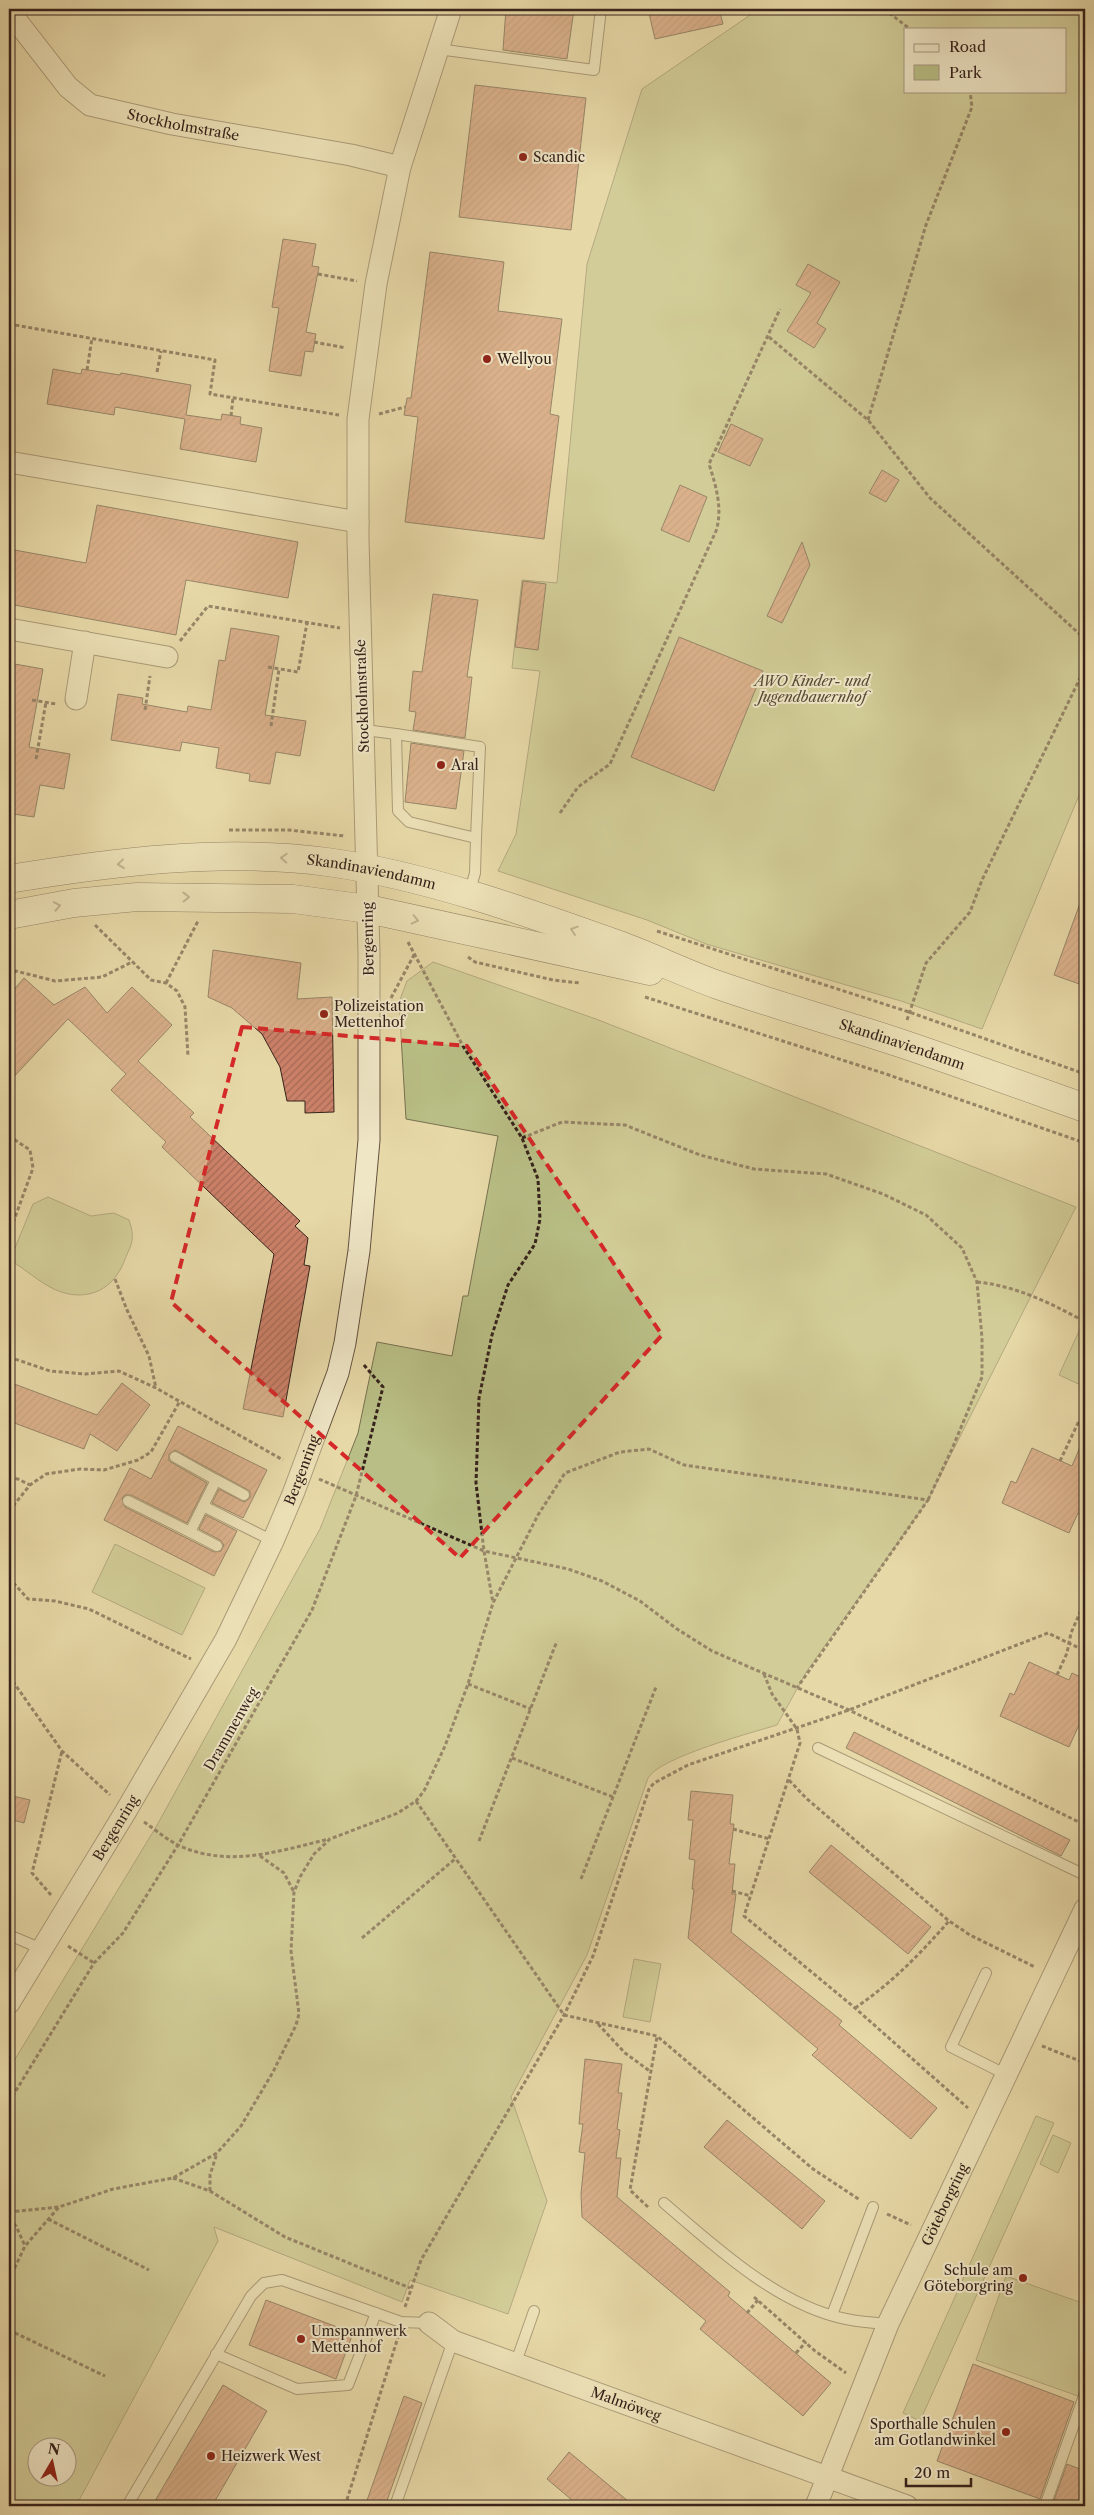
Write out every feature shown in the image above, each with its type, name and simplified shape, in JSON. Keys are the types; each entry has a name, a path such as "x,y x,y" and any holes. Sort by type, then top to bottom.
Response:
{"main road":[{"name":"Skandinaviendamm","path":"9,879 94,867 206,857 294,859 366,870 468,895 620,946 718,984 900,1043 1085,1108"},
{"name":"Skandinaviendamm","path":"9,915 74,903 137,897 293,898 368,909 563,954 718,984"}],"street":[{"name":"Stockholmstraße","path":"366,870 358,522 358,419 376,284 400,167 451,9"},
{"name":"Stockholmstraße","path":"9,11 68,87 90,105 163,122 351,155 400,167"},
{"path":"9,462 358,522"},
{"path":"9,628 161,655"},
{"path":"76,699 84,642"},
{"name":"Bergenring","path":"9,2002 65,1912 226,1639 273,1541 338,1373 345,1343 366,1194 369,1140 369,1015 366,870"},
{"name":"Göteborgring","path":"816,2506 826,2476 888,2324 985,2123 1053,1976 1080,1931 1085,1909"},
{"name":"Malmöweg","path":"429,2322 453,2341 515,2365 906,2506"}],"lane":[{"path":"438,49 594,70 601,9"},
{"path":"364,730 480,747 475,873 468,895"},
{"path":"396,734 398,811 409,822 476,838"},
{"path":"175,1457 244,1495"},
{"path":"190,1532 216,1480"},
{"path":"128,1501 217,1546"},
{"path":"203,1506 273,1541"},
{"path":"818,1748 1085,1876"},
{"path":"9,1935 46,1942"},
{"path":"986,1973 951,2047 1007,2075"},
{"path":"664,2203 726,2256 800,2304 846,2319 888,2324"},
{"path":"832,2315 873,2207"},
{"path":"127,2506 251,2296 264,2283 273,2280 296,2284 401,2322 429,2322"},
{"path":"515,2365 534,2311"},
{"path":"216,2354 297,2388 348,2385 376,2313"},
{"path":"395,2506 453,2341"},
{"path":"1045,2506 1085,2393"}],"path":[{"path":"884,9 909,28"},
{"path":"9,78 9,83"},
{"path":"868,420 926,225 972,107 970,92"},
{"path":"318,274 376,284"},
{"path":"560,813 578,787 610,764 712,540 720,519 717,490 709,464 769,337 780,309"},
{"path":"9,324 216,360 210,394 358,419"},
{"path":"769,337 868,420 930,498 1085,639"},
{"path":"87,370 92,338"},
{"path":"314,342 367,352"},
{"path":"157,372 161,350"},
{"path":"231,416 233,398"},
{"path":"145,710 161,655 208,606 360,632"},
{"path":"268,667 298,672 307,623"},
{"path":"900,1043 926,963 970,912 982,880 1085,668"},
{"path":"271,726 280,669"},
{"path":"36,759 46,702"},
{"path":"166,983 201,915"},
{"path":"94,924 151,980 166,983 177,991 184,1007 188,1056"},
{"path":"415,941 406,939 463,1046 522,1138 538,1178 540,1219 534,1244 508,1285 492,1335 479,1398 476,1483 484,1551 493,1603"},
{"path":"369,1015 391,998 414,954"},
{"path":"467,957 475,962 553,980 586,983"},
{"path":"9,976 16,971 55,981 102,977 132,962"},
{"path":"643,996 886,1074 1085,1142"},
{"path":"522,1138 562,1122 625,1124 700,1155 745,1166 826,1174 883,1194 926,1215 962,1248 977,1282 982,1338 982,1377 928,1500 797,1688"},
{"path":"9,1136 30,1150 33,1168 9,1234"},
{"path":"115,1279 127,1310 149,1356 156,1388"},
{"path":"977,1282 1000,1284 1031,1294 1080,1318 1085,1307"},
{"name":"Drammenweg","path":"9,2102 94,1963 123,1933 178,1845 312,1610 356,1496 383,1387 345,1343"},
{"path":"9,1357 50,1371 85,1374 119,1371 156,1388 301,1470 356,1496 484,1551 568,1569 602,1581 640,1601 677,1629 712,1651 850,1710 1085,1825"},
{"path":"9,1511 30,1485 46,1474 80,1469 104,1470 138,1460 151,1452 180,1402"},
{"path":"1060,1461 1078,1423 1085,1427"},
{"path":"9,2212 59,2207 112,2189 173,2178 217,2153 241,2126 273,2072 296,2025 299,2014 292,1951 294,1892 314,1854 330,1839 398,1813 416,1801 424,1791 445,1746 468,1684 493,1603 538,1514 565,1473 620,1452 649,1449 684,1465 928,1500"},
{"path":"9,1478 18,1479 30,1485"},
{"path":"9,1578 28,1600 55,1601 89,1609 210,1668"},
{"path":"1057,1675 1067,1653 1068,1643 1085,1601"},
{"path":"345,2506 410,2288 421,2260 564,2015 593,1956 649,1789 654,1783 688,1765 850,1710 1048,1633 1085,1651"},
{"path":"479,1841 558,1641"},
{"path":"764,1674 772,1694 797,1729 800,1743 744,1916 855,2008 985,2123"},
{"path":"468,1684 531,1708"},
{"path":"581,1879 656,1687"},
{"path":"62,1751 32,1873 65,1912"},
{"path":"512,1758 613,1797"},
{"path":"788,1780 806,1798 949,1921 970,1935 1053,1976"},
{"path":"416,1801 564,2015 657,2036 814,2169 847,2193 930,2234"},
{"path":"733,1829 770,1839"},
{"path":"260,1856 276,1866 284,1874 294,1892"},
{"path":"362,1938 455,1858"},
{"path":"732,1891 751,1896"},
{"path":"855,2008 879,1992 914,1961 949,1921"},
{"path":"46,1942 94,1963"},
{"path":"597,2023 625,2054 650,2072"},
{"path":"1024,2039 1085,2063"},
{"path":"210,2191 210,2176 217,2153"},
{"path":"173,2178 210,2191 285,2237 410,2288"},
{"path":"9,2280 25,2246 59,2207"},
{"path":"9,2219 16,2226 25,2246"},
{"path":"48,2219 149,2270"},
{"path":"747,2313 758,2300"},
{"path":"9,2330 105,2376"},
{"path":"796,2353 806,2342"}],"highlighted area":[{"path":"242,1027 467,1046 662,1335 460,1558 171,1302"}],"green space":[{"name":"AWO Kinder- und Jugendbauernhof","path":"759,9 1085,9 1085,781 982,1029 901,1001 706,944 647,920 498,871 516,834 540,671 512,668 522,580 557,583 587,264 642,89"},
{"path":"433,962 596,1019 1076,1207 928,1500 807,1671 777,1725 687,1754 656,1770 648,1778 587,1955 511,2097 547,2201 508,2314 410,2280 402,2302 214,2227 218,2241 76,2506 9,2506 9,2069 156,1827 320,1529 358,1433 377,1342 452,1356 463,1296 468,1296 498,1136 406,1119 399,1002 407,981"},
{"path":"48,1197 91,1216 114,1213 129,1220 132,1233 130,1247 118,1274 104,1288 86,1294 66,1293 44,1284 10,1260 33,1204"},
{"path":"1085,1318 1085,1387 1059,1375"},
{"path":"115,1544 205,1588 182,1635 92,1592"},
{"path":"9,1553 12,1573 11,1603 9,1606"},
{"path":"634,1959 661,1964 650,2022 623,2017"},
{"path":"1036,2116 1054,2123 920,2421 903,2413"},
{"path":"1053,2135 1071,2143 1058,2173 1040,2164"},
{"path":"1006,2276 1085,2304 1085,2376 1078,2396 976,2360"}],"building":[{"path":"506,9 574,9 567,59 503,50"},
{"path":"648,9 719,9 723,24 655,39"},
{"name":"Scandic","path":"475,85 586,98 571,230 459,217"},
{"path":"283,239 316,244 312,266 319,267 306,332 316,334 313,352 305,351 301,376 269,371 279,308 272,307"},
{"name":"Wellyou","path":"430,252 504,262 498,311 562,319 550,414 559,416 544,539 405,522 418,417 404,415 407,398 411,398"},
{"path":"808,264 840,282 817,323 826,329 814,348 787,331 811,293 796,285"},
{"path":"53,369 81,374 82,369 120,375 121,373 191,385 186,415 221,420 222,414 241,417 240,424 262,428 256,462 180,449 185,419 115,407 114,415 47,404"},
{"path":"731,424 763,439 750,466 718,452"},
{"path":"882,470 899,480 886,502 869,493"},
{"path":"680,485 707,497 689,542 661,530"},
{"path":"97,505 298,542 288,598 186,580 176,635 9,604 9,549 86,563"},
{"path":"802,542 810,565 782,623 767,616"},
{"path":"523,581 546,584 538,650 515,647"},
{"path":"433,594 478,600 467,677 472,677 465,738 413,730 416,712 409,711 413,671 422,672"},
{"path":"231,628 279,636 265,715 306,721 300,756 276,752 270,784 249,781 250,774 216,768 219,748 182,742 180,751 111,740 118,694 143,698 142,704 187,712 188,706 211,710 219,660 225,661"},
{"path":"679,637 763,671 714,791 631,757"},
{"path":"9,663 43,669 29,747 70,754 64,789 40,785 34,817 13,814 15,803 9,801"},
{"path":"411,743 464,751 456,809 405,802"},
{"path":"1083,895 1085,895 1085,986 1054,975"},
{"path":"213,950 301,963 297,999 332,997 334,1112 305,1113 305,1101 287,1101 280,1067 262,1034 232,1008 208,997"},
{"path":"24,978 54,1005 85,987 107,1013 132,987 172,1025 138,1061 194,1113 190,1117 300,1221 295,1226 308,1238 304,1265 310,1266 283,1417 243,1409 274,1254 162,1147 166,1142 111,1090 126,1074 68,1019 9,1082 9,995"},
{"path":"9,1382 97,1415 122,1383 150,1405 117,1451 90,1434 84,1449 9,1421"},
{"path":"178,1426 267,1470 243,1518 212,1503 219,1489 244,1502 250,1498 250,1491 175,1450 169,1454 169,1461 207,1483 187,1523 131,1495 125,1495 122,1498 125,1507 214,1552 221,1551 224,1545 220,1540 199,1529 206,1515 237,1531 214,1576 104,1520 130,1468 151,1479"},
{"path":"1085,1435 1085,1516 1078,1513 1069,1533 1002,1503 1011,1481 1016,1483 1032,1448 1072,1466"},
{"path":"1029,1662 1069,1680 1072,1673 1085,1679 1085,1728 1079,1725 1069,1747 1000,1716 1010,1693 1014,1695"},
{"path":"854,1732 1070,1840 1061,1856 846,1748"},
{"path":"691,1791 733,1795 730,1824 734,1824 729,1864 735,1864 732,1894 736,1894 731,1932 842,2021 839,2025 937,2108 911,2139 812,2055 818,2049 688,1938 694,1889 692,1889 695,1860 689,1859 693,1820 688,1820"},
{"path":"9,1795 30,1800 24,1823 9,1819"},
{"path":"831,1845 931,1927 908,1954 809,1872"},
{"path":"585,2059 622,2064 618,2093 622,2093 617,2129 620,2130 616,2158 621,2158 617,2197 730,2292 728,2296 831,2383 803,2416 700,2329 706,2321 582,2217 581,2194 585,2153 579,2152 583,2124 579,2124"},
{"path":"727,2120 825,2201 802,2229 704,2147"},
{"name":"Umspannwerk Mettenhof","path":"266,2300 353,2333 336,2379 249,2345"},
{"name":"Sporthalle Schulen am Gotlandwinkel","path":"973,2364 1074,2402 1040,2499 937,2461"},
{"name":"Heizwerk West","path":"223,2385 267,2411 212,2506 152,2506"},
{"path":"404,2396 422,2403 385,2506 365,2506"},
{"path":"569,2452 634,2506 579,2506 547,2479"},
{"path":"1067,2464 1085,2471 1085,2506 1062,2506 1053,2503"}],"place":[{"name":"Scandic","path":"523,157"},
{"name":"Wellyou","path":"487,359"},
{"name":"Aral","path":"441,765"},
{"name":"Polizeistation Mettenhof","path":"324,1014"},
{"name":"Schule am Göteborgring","path":"1023,2278"},
{"name":"Umspannwerk Mettenhof","path":"301,2339"},
{"name":"Sporthalle Schulen am Gotlandwinkel","path":"1006,2432"},
{"name":"Heizwerk West","path":"211,2456"}]}
